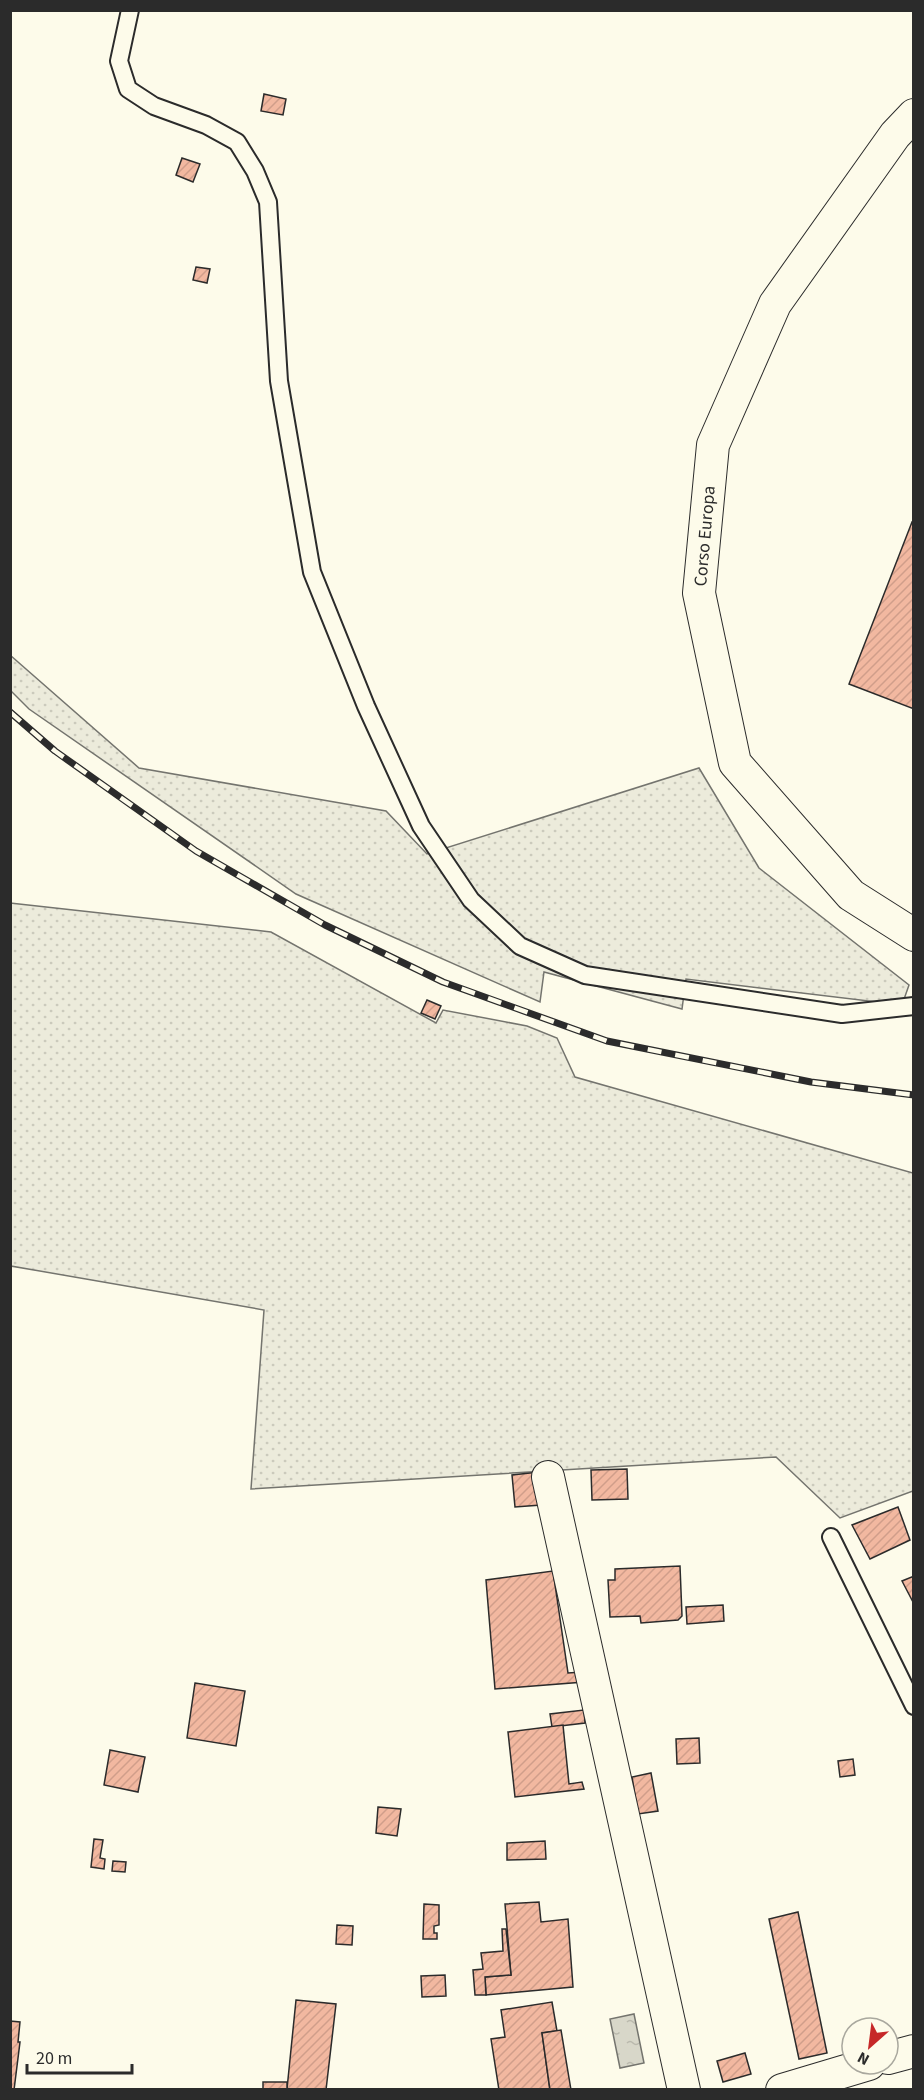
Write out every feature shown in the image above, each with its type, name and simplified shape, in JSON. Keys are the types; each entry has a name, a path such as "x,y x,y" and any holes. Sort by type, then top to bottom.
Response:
{"street":[{"name":"Corso Europa","path":"914,115 895,135 775,304 713,445 699,593 735,763 851,895 914,935"},
{"path":"548,1477 684,2090"},
{"path":"782,2090 840,2073"}],"lane":[{"path":"130,10 119,61 128,89 154,105 206,125 237,142 255,171 268,202 279,381 312,573 366,705 421,826 471,900 520,946 585,975 843,1014 914,1006"},
{"path":"831,1537 914,1706"}],"shaded area":[{"path":"10,655 139,768 386,811 427,854 699,768 759,868 909,985 902,1005 686,979 682,1009 544,972 540,1002 296,894 29,709 11,691"},
{"path":"10,903 271,932 436,1023 443,1010 527,1026 557,1038 575,1077 913,1173 913,1491 840,1518 776,1457 251,1489 264,1310 11,1266"}],"water":[{"path":"634,2014 644,2063 620,2068 610,2019"}],"building":[{"path":"264,94 286,99 283,115 261,111"},
{"path":"182,158 200,164 193,182 176,175"},
{"path":"196,267 210,269 207,283 193,280"},
{"path":"912,522 914,523 914,709 849,684"},
{"path":"427,1000 441,1006 435,1019 421,1013"},
{"path":"627,1469 628,1499 592,1500 591,1470"},
{"path":"539,1472 541,1505 515,1507 512,1475"},
{"path":"898,1507 910,1540 870,1559 852,1525"},
{"path":"680,1566 682,1616 678,1620 641,1623 640,1616 610,1617 608,1580 615,1580 615,1569"},
{"path":"553,1571 568,1673 582,1672 584,1682 495,1689 486,1580"},
{"path":"914,1576 914,1604 902,1581"},
{"path":"723,1605 724,1621 687,1624 686,1607"},
{"path":"195,1683 245,1691 236,1746 187,1738"},
{"path":"584,1710 585,1723 552,1727 550,1714"},
{"path":"563,1725 569,1784 582,1782 584,1789 515,1797 508,1732"},
{"path":"699,1738 700,1763 677,1764 676,1739"},
{"path":"110,1750 145,1757 138,1792 104,1785"},
{"path":"853,1759 855,1775 840,1777 838,1761"},
{"path":"651,1773 658,1811 638,1814 632,1777"},
{"path":"378,1807 401,1809 397,1836 376,1833"},
{"path":"94,1839 103,1840 100,1858 105,1859 104,1869 91,1867"},
{"path":"545,1841 546,1859 507,1860 507,1843"},
{"path":"113,1861 126,1862 125,1872 112,1871"},
{"path":"539,1902 541,1922 568,1919 573,1987 486,1995 485,1977 511,1975 505,1904"},
{"path":"424,1904 439,1905 439,1925 434,1926 437,1939 423,1939"},
{"path":"798,1912 827,2053 799,2059 769,1919"},
{"path":"337,1925 353,1926 352,1945 336,1944"},
{"path":"502,1929 506,1929 511,1975 485,1977 486,1995 475,1995 473,1970 483,1969 481,1953 503,1951"},
{"path":"445,1975 446,1996 422,1997 421,1976"},
{"path":"296,2000 336,2004 326,2090 287,2089"},
{"path":"552,2002 557,2031 542,2033 550,2090 499,2090 491,2039 505,2037 501,2010"},
{"path":"10,2021 20,2022 14,2090 10,2090"},
{"path":"561,2030 571,2090 550,2090 542,2033"},
{"path":"745,2053 751,2074 723,2082 717,2061"},
{"path":"263,2082 287,2082 287,2090 263,2090"}],"railway":[{"path":"10,712 55,751 196,851 325,925 443,982 607,1041 811,1082 914,1095"}]}
